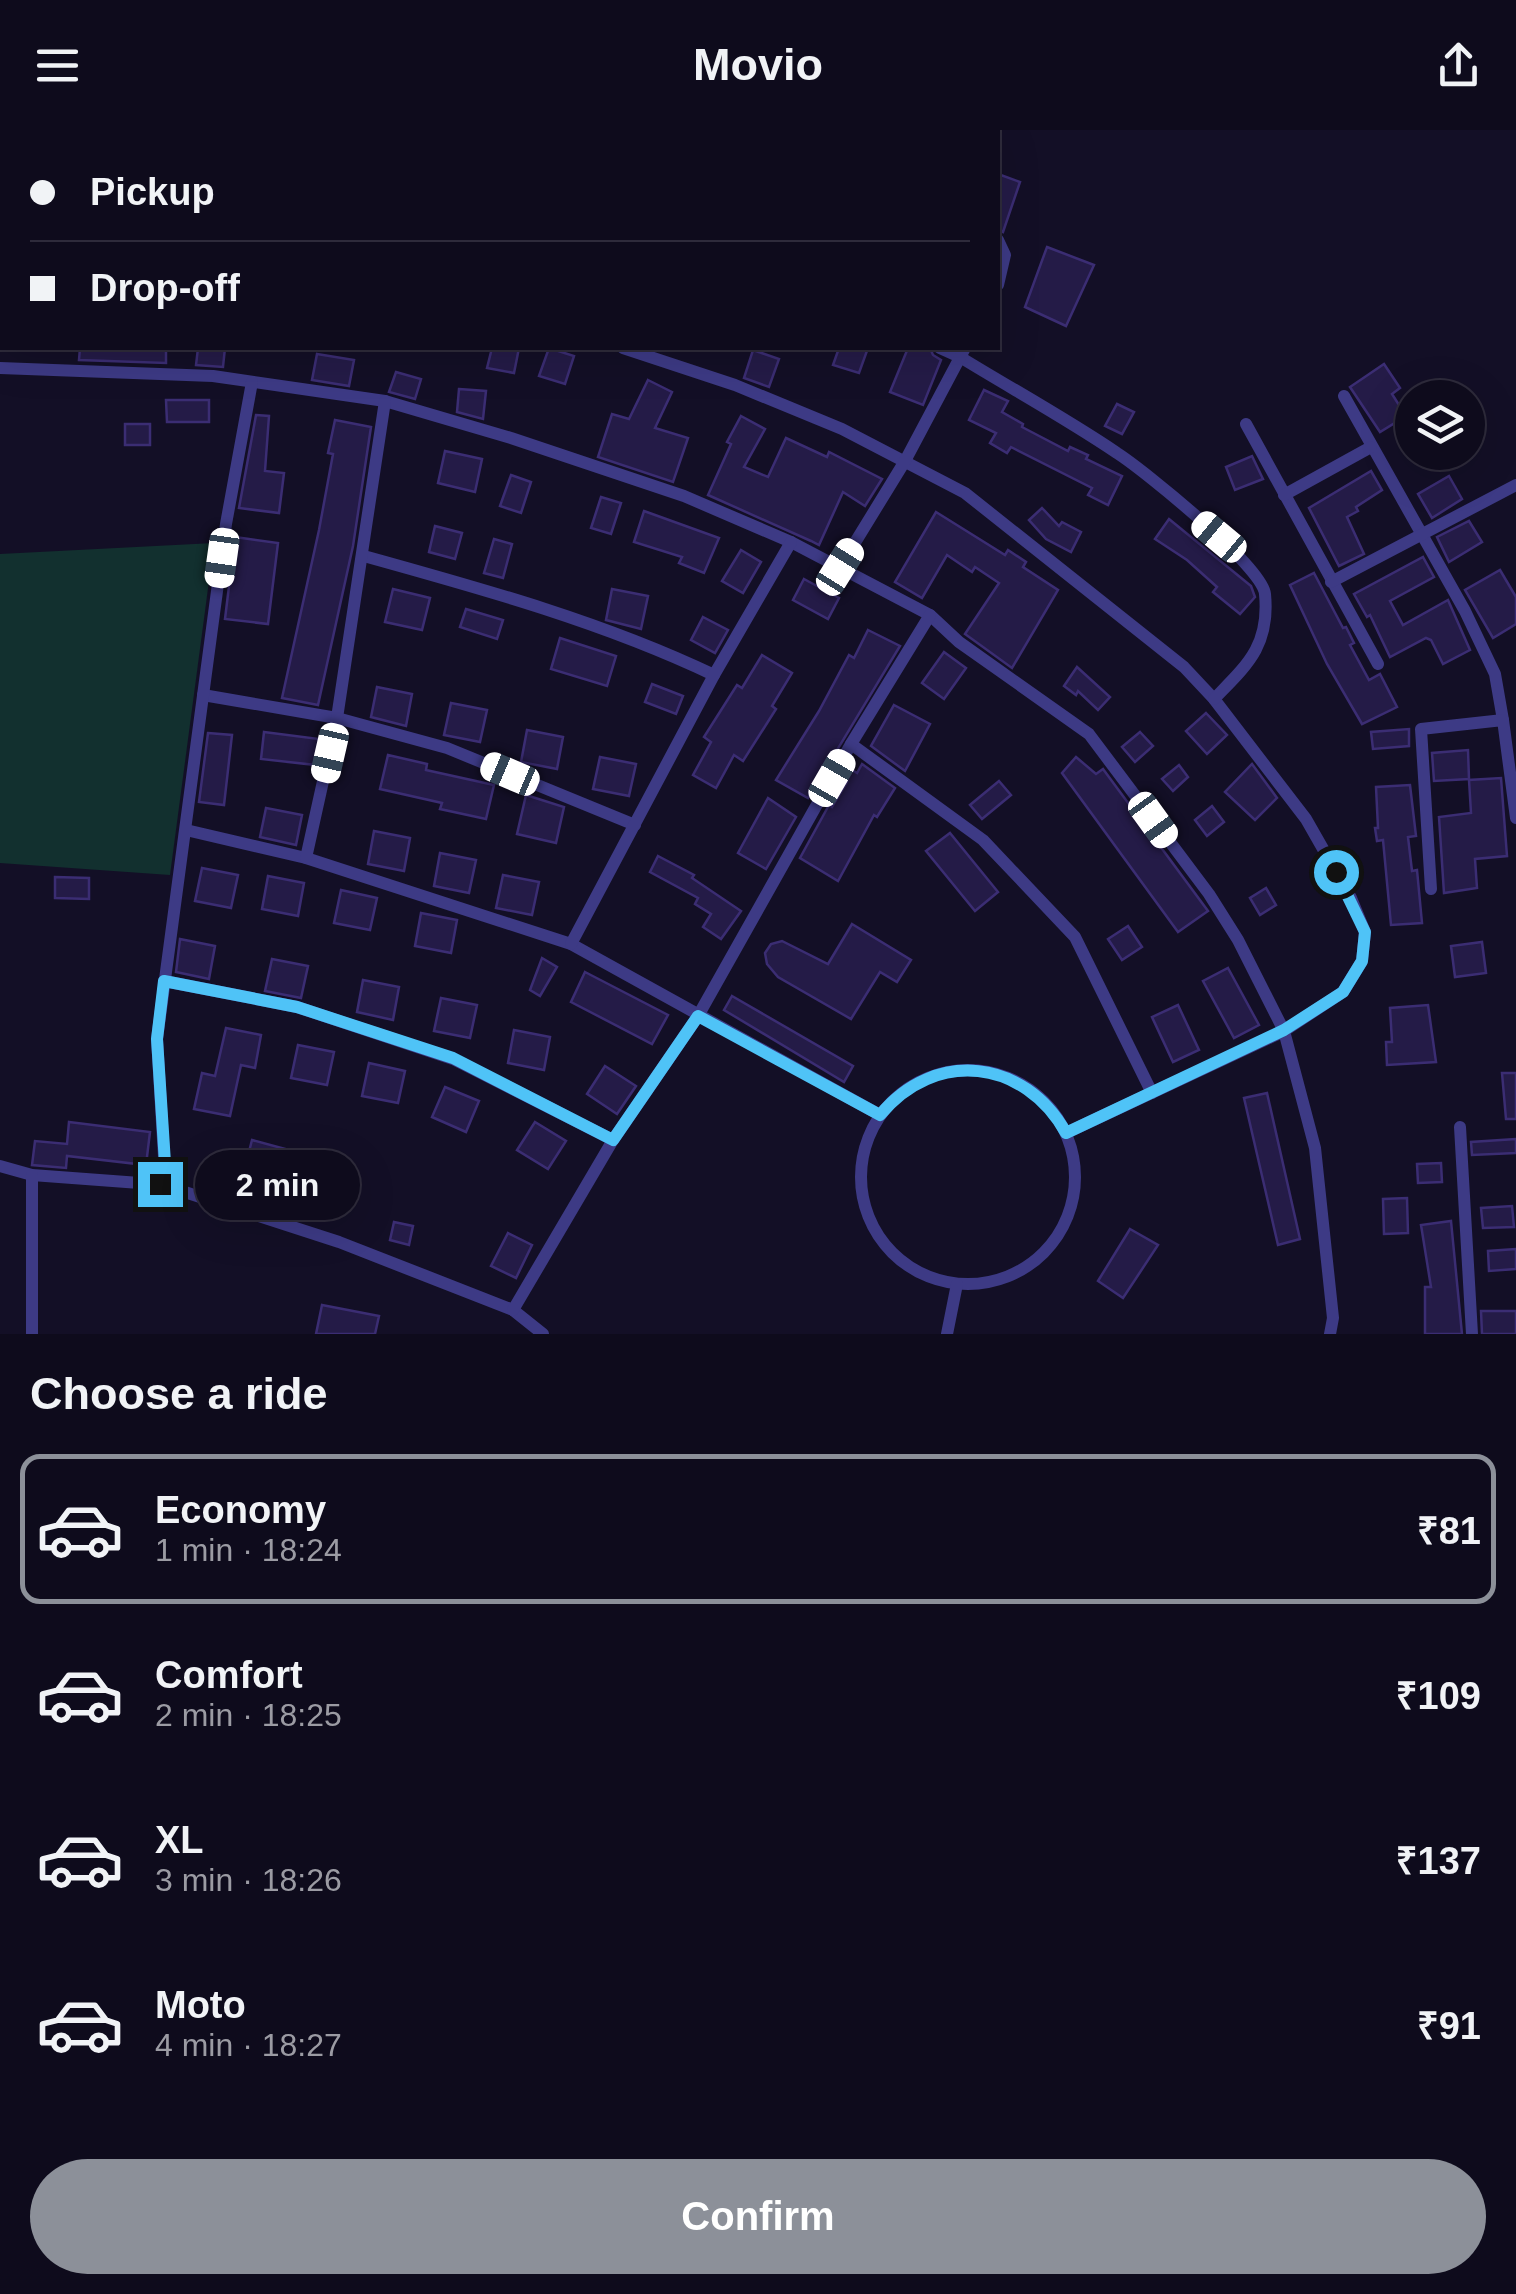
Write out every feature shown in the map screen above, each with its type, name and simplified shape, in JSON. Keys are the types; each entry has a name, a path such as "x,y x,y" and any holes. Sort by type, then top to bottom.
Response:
{"street":[{"path":"1000,244 1005,255 1000,276"},
{"path":"629,350 734,384 842,428 965,493 1184,667 1214,699 1306,819 1351,898 1365,932 1362,961 1343,992 1284,1030 1066,1133"},
{"path":"840,567 905,462 962,352 1120,454 1244,558 1266,590 1263,629 1254,658 1214,699"},
{"path":"0,368 213,376 385,402 596,465 684,496 791,542 930,615 959,642 1089,734 1209,894 1238,940 1284,1030 1315,1148 1332,1318 1330,1334"},
{"path":"160,1184 165,1163 157,1039 226,524 252,382"},
{"path":"1344,396 1465,611 1495,674 1516,818"},
{"path":"306,858 337,718 385,402"},
{"path":"1246,424 1378,664"},
{"path":"1284,495 1371,447"},
{"path":"1331,582 1516,485"},
{"path":"572,944 714,675 791,542"},
{"path":"364,556 606,630 658,648 714,675"},
{"path":"514,1310 613,1140 698,1016 851,744 930,615"},
{"path":"203,694 337,718 447,748 635,825"},
{"path":"1431,889 1421,729 1503,720"},
{"path":"851,744 984,840 1075,937 1152,1093"},
{"path":"186,830 306,858 572,944 880,1115"},
{"path":"164,981 297,1007 453,1058 613,1140"},
{"path":"979,1070 1024,1086 1049,1106 1072,1148 1076,1180 1070,1212 1056,1240 1019,1272 989,1283 957,1284 926,1276 898,1260 870,1222 860,1174 866,1143 880,1115 903,1092 931,1076 979,1070"},
{"path":"1460,1127 1472,1334"},
{"path":"0,1166 32,1175 160,1184 340,1242 514,1310 543,1334"},
{"path":"32,1175 32,1334"},
{"path":"947,1334 957,1284"}],"green space":[{"path":"214,543 170,875 0,863 0,554"}],"building":[{"path":"1000,175 1020,182 1003,232 1000,231"},
{"path":"1047,247 1094,265 1066,326 1025,307"},
{"path":"80,350 166,350 166,363 79,360"},
{"path":"198,350 225,350 223,367 196,365"},
{"path":"492,350 519,350 514,373 487,368"},
{"path":"548,350 574,356 565,384 539,376"},
{"path":"753,350 779,359 769,387 744,378"},
{"path":"838,350 867,350 859,373 833,365"},
{"path":"907,350 931,350 941,360 923,405 890,392"},
{"path":"317,354 354,360 349,386 312,380"},
{"path":"1384,364 1395,380 1395,423 1380,432 1350,387"},
{"path":"396,372 421,379 415,399 389,392"},
{"path":"648,380 672,392 655,428 688,438 673,482 598,457 612,414 629,419"},
{"path":"459,389 486,391 483,419 457,412"},
{"path":"984,390 1008,401 1002,412 1022,427 1068,451 1070,447 1088,455 1086,459 1122,476 1108,505 1088,495 1092,488 1011,447 1007,453 990,443 996,433 969,420"},
{"path":"166,400 209,400 209,422 167,422"},
{"path":"1117,404 1134,412 1122,434 1105,426"},
{"path":"256,415 269,416 265,471 284,473 279,513 239,508"},
{"path":"741,416 765,429 744,467 768,477 786,438 827,457 829,452 882,479 865,506 843,492 819,545 708,495"},
{"path":"335,420 371,427 353,546 318,705 282,698 319,530"},
{"path":"125,424 150,424 150,445 125,445"},
{"path":"445,451 482,459 475,492 438,483"},
{"path":"1252,456 1263,479 1235,490 1226,467"},
{"path":"1371,471 1382,490 1347,517 1364,554 1339,566 1309,508"},
{"path":"511,475 531,482 521,513 500,506"},
{"path":"1449,476 1462,499 1432,518 1418,494"},
{"path":"601,497 621,503 611,534 591,528"},
{"path":"1042,508 1059,526 1062,522 1081,532 1071,552 1046,539 1029,520"},
{"path":"644,511 719,538 704,573 679,563 682,557 634,542"},
{"path":"936,512 1005,555 1008,550 1026,562 1023,567 1058,590 1012,668 965,634 999,583 975,567 972,572 947,555 922,598 895,582"},
{"path":"1169,519 1251,586 1255,597 1240,614 1213,592 1217,587 1187,560 1155,539"},
{"path":"1469,521 1482,542 1449,562 1437,537"},
{"path":"435,526 462,533 455,559 429,552"},
{"path":"235,537 278,543 268,624 225,619"},
{"path":"494,539 512,544 503,578 484,573"},
{"path":"741,550 761,562 743,593 722,581"},
{"path":"1423,557 1434,577 1390,601 1403,625 1448,600 1470,650 1443,664 1431,640 1426,638 1390,657 1370,615 1367,617 1354,594"},
{"path":"1500,570 1516,597 1516,624 1493,638 1465,590"},
{"path":"1314,573 1343,628 1346,627 1354,643 1350,645 1369,680 1380,674 1397,707 1362,724 1327,664 1290,585"},
{"path":"804,579 839,598 828,619 793,600"},
{"path":"393,589 430,598 422,630 385,622"},
{"path":"612,589 648,596 641,629 606,620"},
{"path":"466,609 503,620 497,639 460,627"},
{"path":"703,617 728,630 715,653 691,640"},
{"path":"868,630 900,646 808,798 776,780 849,655 854,658"},
{"path":"560,638 616,656 607,686 551,669"},
{"path":"944,652 966,668 944,699 922,683"},
{"path":"762,655 792,673 772,706 776,709 743,761 734,755 716,788 693,775 711,742 704,737 737,685 742,688"},
{"path":"1077,667 1110,697 1098,710 1078,691 1076,695 1064,686"},
{"path":"652,684 683,696 676,714 645,702"},
{"path":"377,687 412,694 406,726 371,717"},
{"path":"451,703 487,710 480,742 444,735"},
{"path":"894,705 930,724 905,771 871,746"},
{"path":"1206,713 1227,735 1207,754 1186,731"},
{"path":"1409,729 1409,746 1373,749 1371,732"},
{"path":"527,730 563,737 557,769 521,762"},
{"path":"264,732 319,739 316,765 261,759"},
{"path":"1140,732 1153,746 1135,762 1122,747"},
{"path":"208,733 232,735 224,805 199,802"},
{"path":"1468,750 1469,779 1434,781 1432,753"},
{"path":"388,755 427,764 426,770 494,785 486,819 440,809 442,803 380,789"},
{"path":"600,757 636,764 629,796 593,789"},
{"path":"1076,757 1096,774 1103,769 1208,911 1178,932 1062,773"},
{"path":"862,764 895,788 877,817 874,815 838,881 800,858 829,805 832,807 847,782 843,779 849,768 857,773"},
{"path":"1252,764 1277,798 1255,820 1225,792"},
{"path":"1179,765 1188,777 1173,791 1162,779"},
{"path":"1501,778 1507,856 1475,859 1477,888 1444,893 1439,817 1471,813 1469,780"},
{"path":"999,781 1011,795 982,819 970,805"},
{"path":"1410,785 1416,836 1408,837 1412,871 1417,870 1422,923 1391,925 1383,840 1377,841 1375,828 1376,787"},
{"path":"526,795 564,807 556,843 517,834"},
{"path":"768,798 796,817 766,869 738,853"},
{"path":"1212,806 1224,822 1207,836 1195,820"},
{"path":"266,808 302,815 296,845 260,837"},
{"path":"374,831 410,838 404,871 368,864"},
{"path":"950,833 998,892 975,911 926,851"},
{"path":"440,853 476,860 469,893 434,886"},
{"path":"658,856 694,875 692,878 741,911 721,939 703,927 711,914 695,904 698,898 650,872"},
{"path":"202,868 238,875 231,908 195,901"},
{"path":"503,875 539,882 532,915 496,908"},
{"path":"268,876 304,883 298,916 262,909"},
{"path":"55,877 89,878 89,899 55,898"},
{"path":"1266,888 1276,905 1260,915 1250,898"},
{"path":"341,890 377,898 370,930 334,923"},
{"path":"421,913 457,920 451,953 415,946"},
{"path":"852,924 911,960 897,982 880,972 851,1019 778,977 767,964 765,953 771,944 782,941 828,964"},
{"path":"1128,926 1142,947 1122,960 1108,939"},
{"path":"180,939 215,946 209,979 176,972"},
{"path":"1482,942 1486,973 1455,977 1451,946"},
{"path":"542,958 557,967 540,996 530,990"},
{"path":"272,959 308,966 301,998 265,991"},
{"path":"1228,968 1259,1025 1234,1038 1203,981"},
{"path":"585,972 668,1015 652,1044 571,1002"},
{"path":"363,980 399,987 393,1020 357,1012"},
{"path":"732,996 853,1066 844,1082 724,1010"},
{"path":"441,998 477,1005 470,1038 434,1031"},
{"path":"1178,1005 1199,1050 1173,1062 1152,1017"},
{"path":"1428,1005 1436,1062 1387,1065 1386,1042 1392,1042 1390,1008"},
{"path":"226,1028 261,1035 255,1068 241,1065 230,1116 194,1109 202,1073 215,1076"},
{"path":"514,1030 550,1037 544,1070 508,1063"},
{"path":"298,1045 334,1052 327,1085 291,1078"},
{"path":"369,1063 405,1071 398,1103 362,1096"},
{"path":"605,1066 636,1086 617,1114 587,1094"},
{"path":"1502,1073 1516,1073 1516,1119 1506,1119"},
{"path":"445,1087 479,1101 466,1132 432,1117"},
{"path":"1267,1093 1300,1239 1278,1245 1244,1098"},
{"path":"69,1122 150,1132 146,1165 67,1156 66,1168 32,1165 35,1141 67,1144"},
{"path":"535,1122 566,1141 548,1169 517,1150"},
{"path":"1516,1139 1516,1153 1472,1155 1471,1142"},
{"path":"252,1140 296,1152 285,1194 241,1183"},
{"path":"1441,1163 1442,1182 1418,1183 1417,1164"},
{"path":"1407,1198 1408,1233 1384,1234 1383,1199"},
{"path":"1512,1206 1514,1227 1483,1228 1481,1208"},
{"path":"1451,1221 1462,1334 1425,1334 1425,1287 1431,1287 1421,1225"},
{"path":"394,1222 413,1226 409,1245 390,1240"},
{"path":"1130,1229 1158,1245 1123,1298 1098,1281"},
{"path":"508,1233 532,1245 516,1278 491,1266"},
{"path":"1516,1249 1516,1269 1489,1271 1488,1251"},
{"path":"322,1305 379,1316 375,1334 316,1334"},
{"path":"1481,1311 1516,1311 1516,1334 1482,1334"}],"route":[{"path":"160,1184 165,1163 157,1039 164,981 297,1007 453,1058 613,1140 698,1016 880,1115 903,1092 931,1076 979,1070 1024,1086 1049,1106 1066,1133 1284,1030 1343,992 1362,961 1365,932 1336,872"}]}
